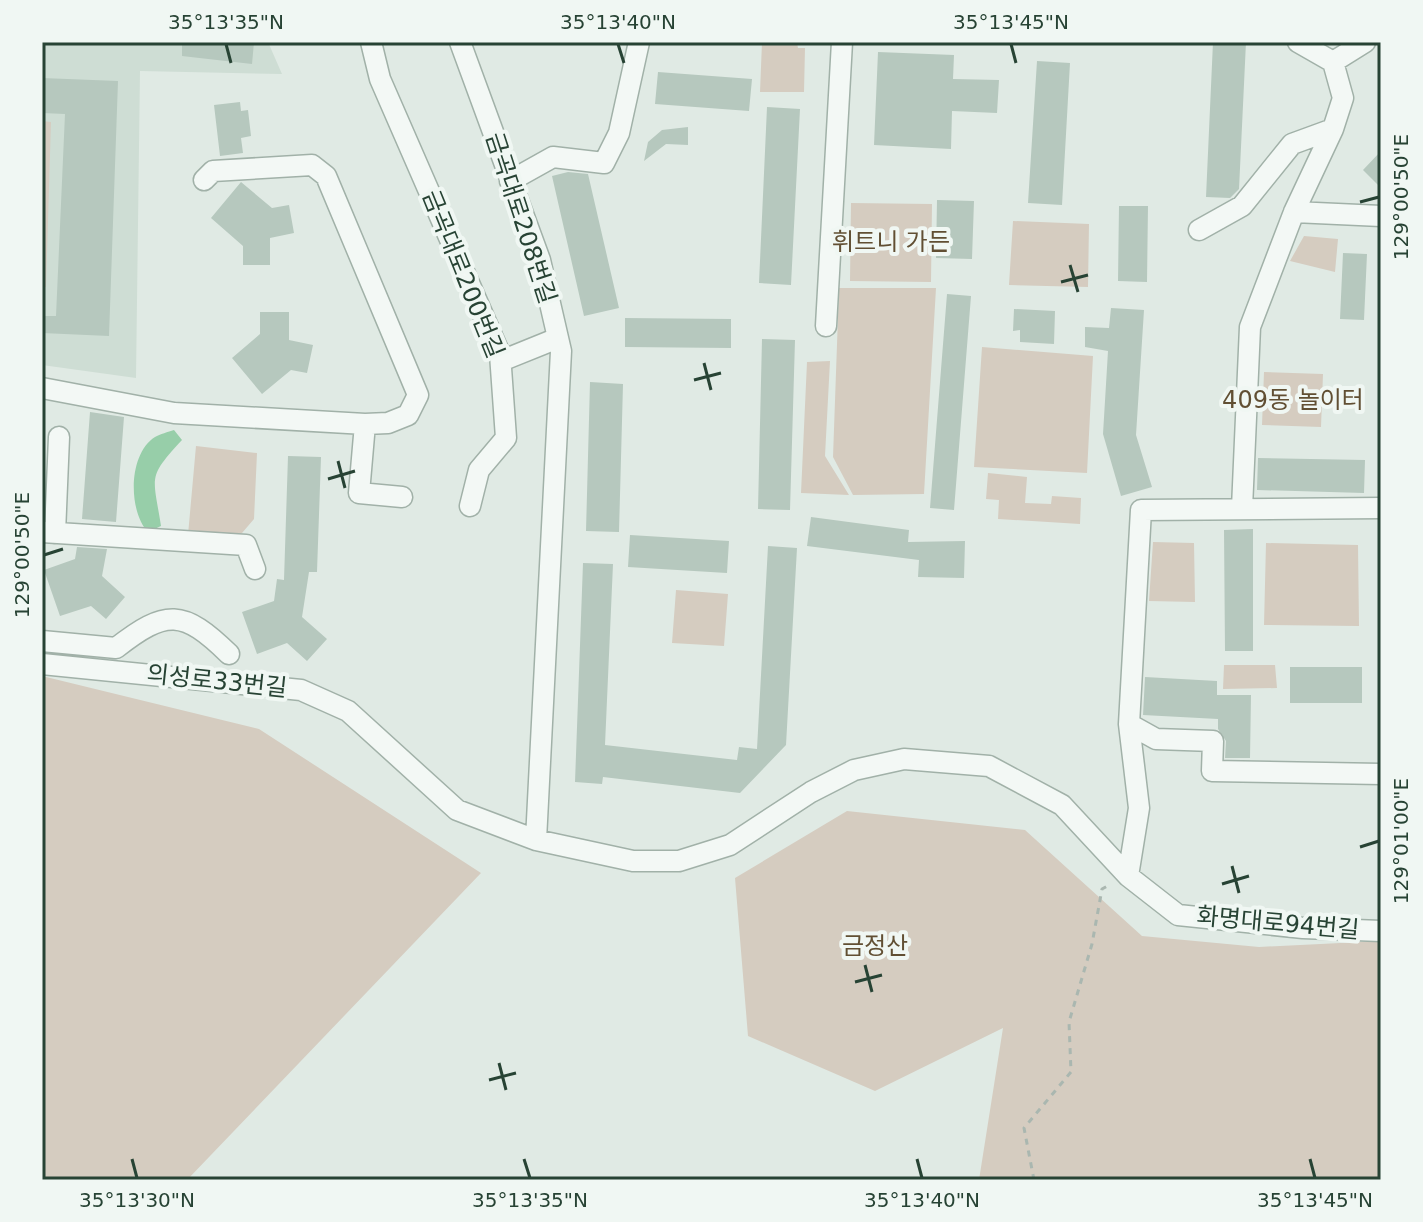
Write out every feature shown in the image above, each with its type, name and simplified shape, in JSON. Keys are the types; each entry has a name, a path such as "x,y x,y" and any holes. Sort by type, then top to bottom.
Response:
{"street":[{"name":"금곡대로200번길","path":"371,42 380,79 501,361 506,438 479,470 470,506"},
{"name":"금곡대로208번길","path":"460,42 540,260 561,351 536,840"},
{"path":"510,181 553,157 604,163 619,133 639,42"},
{"path":"826,326 842,42"},
{"path":"1242,508 1250,327 1294,212 1333,129 1343,98 1333,62 1298,42"},
{"path":"1333,62 1365,42"},
{"path":"1199,230 1242,206 1292,144 1333,129"},
{"path":"42,388 174,413 365,424 388,423 408,415 418,395 326,176 312,165 213,171 204,180"},
{"path":"1294,212 1381,216"},
{"path":"501,361 558,338"},
{"path":"365,424 359,493 402,497"},
{"path":"59,437 48,533 246,545 255,569"},
{"path":"1128,876 1139,808 1129,724 1141,510 1381,508"},
{"path":"42,641 116,648 147,623 174,619 200,625 229,654"},
{"name":"의성로33번길","path":"42,664 301,690 348,711 457,810 536,840"},
{"path":"1129,724 1156,739 1213,741 1212,771 1381,774"},
{"name":"화명대로94번길","path":"536,840 633,861 679,861 730,845 811,792 854,770 904,759 929,759 989,766 1062,805 1128,876 1178,915 1303,928 1381,931"}],"path":[{"path":"1034,1180 1024,1128 1071,1072 1069,1022 1092,944 1102,889 1128,876"}],"shaded area":[{"path":"42,42 268,42 282,74 140,71 136,378 42,365"},
{"path":"174,430 182,440 163,462 155,478 161,526 148,532 141,523 134,497 136,469 146,445 155,437"}],"green space":[{"path":"762,42 797,43 798,48 805,48 804,92 760,92"},
{"path":"42,121 51,122 46,287 42,287"},
{"name":"휘트니 가든","path":"851,203 932,204 931,282 850,281"},
{"path":"1013,221 1089,224 1088,287 1009,285"},
{"path":"1304,236 1338,239 1335,272 1290,261"},
{"path":"839,288 936,288 924,494 853,495 833,457"},
{"path":"982,347 1093,356 1087,473 974,467"},
{"path":"830,361 825,456 849,495 801,493 807,362"},
{"name":"409동 놀이터","path":"1264,372 1323,374 1321,427 1262,425"},
{"path":"196,446 257,453 254,519 242,533 188,535"},
{"path":"988,473 1027,477 1025,503 1051,504 1052,496 1081,498 1080,524 998,519 999,500 986,499"},
{"path":"1153,542 1194,543 1195,602 1149,601"},
{"path":"1266,543 1358,545 1359,626 1264,625"},
{"path":"676,590 728,594 724,646 672,643"},
{"path":"1224,665 1275,665 1277,688 1223,689"},
{"path":"42,676 259,729 481,873 187,1180 42,1180"},
{"name":"금정산","path":"847,811 1025,830 1142,936 1259,947 1381,941 1381,1180 979,1180 1003,1028 875,1091 748,1036 735,878"}],"building":[{"path":"182,42 254,42 252,64 182,56"},
{"path":"1213,42 1246,42 1239,189 1230,198 1206,197"},
{"path":"878,52 954,55 953,79 999,80 997,113 952,111 951,149 874,145"},
{"path":"1037,61 1070,63 1062,205 1028,203"},
{"path":"658,72 752,79 749,111 655,104"},
{"path":"42,78 118,81 109,336 42,333 42,316 56,316 65,114 42,113"},
{"path":"240,102 241,111 248,110 251,136 241,138 243,153 220,156 214,105"},
{"path":"767,107 800,109 791,285 759,283"},
{"path":"688,127 688,145 666,144 644,161 648,142 662,130"},
{"path":"1381,151 1381,188 1363,170"},
{"path":"568,172 588,174 619,308 584,316 552,176"},
{"path":"241,182 272,208 289,205 294,233 270,238 270,265 243,265 243,246 211,218"},
{"path":"937,200 974,201 972,259 936,258"},
{"path":"1119,206 1148,206 1147,282 1118,281"},
{"path":"1343,253 1367,254 1364,320 1340,319"},
{"path":"947,294 971,296 954,510 930,508"},
{"path":"1111,308 1144,310 1136,435 1152,487 1121,496 1103,434 1108,351 1085,347 1085,327 1109,328"},
{"path":"1014,309 1055,311 1054,344 1020,342 1020,330 1013,331"},
{"path":"260,312 289,312 289,340 313,345 307,373 291,370 262,394 232,358 260,334"},
{"path":"625,318 731,319 731,348 625,347"},
{"path":"762,339 795,340 790,510 758,509"},
{"path":"590,382 623,384 619,532 586,531"},
{"path":"90,412 124,417 116,522 82,519"},
{"path":"288,456 321,457 317,572 309,572 302,617 327,639 307,661 287,643 257,654 242,612 274,601 277,579 284,580"},
{"path":"1258,458 1365,460 1364,493 1257,490"},
{"path":"811,517 909,530 908,542 965,541 964,578 918,577 919,560 807,546"},
{"path":"1253,529 1253,651 1225,651 1224,530"},
{"path":"630,535 729,541 727,573 628,567"},
{"path":"768,546 797,548 786,745 740,793 603,777 602,784 575,782 583,563 613,564 605,745 737,760 739,747 757,749"},
{"path":"77,547 107,549 102,576 125,597 106,619 91,606 60,616 44,570 75,559"},
{"path":"1290,667 1362,667 1362,703 1290,703"},
{"path":"1145,677 1217,681 1217,695 1251,695 1250,758 1225,758 1226,741 1218,729 1218,719 1143,715"}]}
